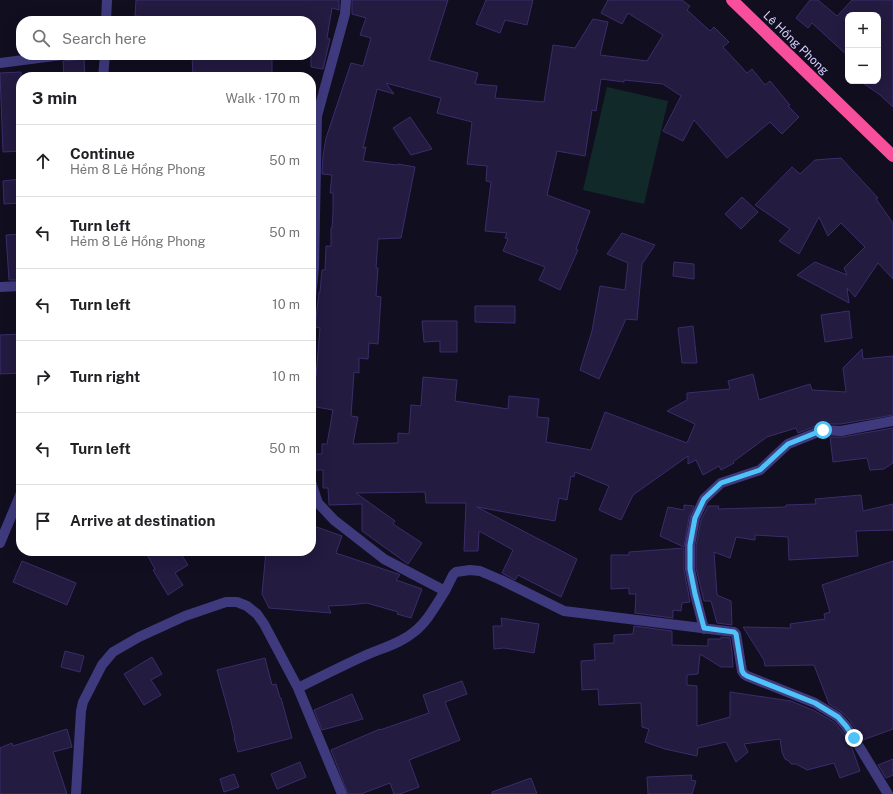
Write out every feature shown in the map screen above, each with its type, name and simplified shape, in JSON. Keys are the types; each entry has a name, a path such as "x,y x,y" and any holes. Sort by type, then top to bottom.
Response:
{"highway":[{"name":"Lê Hồng Phong","path":"732,0 893,156"}],"street":[{"path":"106,16 107,0"},
{"path":"316,146 317,116 346,14 346,0"},
{"path":"0,63 23,60"},
{"path":"104,72 105,60"},
{"path":"0,287 16,286"},
{"path":"704,628 690,569 690,545 695,518 704,499 721,483 760,470 788,444 823,430 841,431 893,421"},
{"path":"316,497 318,503 334,520 384,559 445,591"},
{"path":"0,543 16,506"},
{"path":"298,688 365,655 409,636 426,620 456,572 470,570 480,571 564,611 734,632 736,634 742,671 744,674 815,703 838,717 854,738 888,794"},
{"path":"76,794 81,711 83,702 107,659 113,652 139,637 185,616 226,602 237,602 247,606 257,614 264,624 298,688 342,794"}],"green space":[{"path":"607,87 668,101 644,204 583,190"}],"building":[{"path":"136,0 339,0 339,10 332,8 327,38 330,39 323,69 311,67 311,60 316,60 316,16 135,16"},
{"path":"352,0 448,0 429,60 478,73 475,84 497,86 495,98 544,102 553,45 575,48 593,19 608,22 600,55 647,61 663,35 628,13 622,24 601,13 608,0 682,0 690,6 687,10 710,31 714,27 729,42 723,47 747,73 752,69 765,85 770,81 790,105 788,106 799,117 782,134 770,122 727,158 694,120 683,141 663,131 681,96 663,84 601,79 596,111 592,110 585,156 557,151 547,195 590,211 576,249 578,250 560,290 539,280 545,267 503,251 508,239 505,238 507,233 485,231 491,182 486,181 487,166 467,164 472,122 437,113 441,98 386,83 394,94 377,89 363,148 366,147 363,161 415,167 401,238 378,239 376,296 381,297 378,344 369,343 368,359 359,358 359,373 354,372 351,416 358,417 353,444 398,443 398,433 409,434 411,405 421,406 423,377 457,380 455,401 508,409 509,396 539,399 537,417 549,418 546,442 591,450 605,412 687,443 695,424 667,411 687,400 687,393 730,389 728,381 753,374 759,400 810,384 812,390 846,392 843,368 862,349 863,359 893,356 893,415 841,424 821,424 798,433 796,428 767,437 733,462 734,463 721,470 719,466 703,475 696,460 688,464 688,456 633,495 621,520 599,510 609,486 575,472 574,477 571,476 567,500 559,498 555,521 477,507 577,559 561,597 518,575 515,580 502,573 513,550 479,531 478,551 464,551 466,503 426,503 425,492 356,493 395,521 393,524 422,543 408,564 362,531 362,504 329,505 328,488 323,488 323,470 316,470 316,454 322,454 322,444 327,444 333,410 316,407 316,377 320,328 316,327 316,318 322,270 325,270 326,246 331,246 333,212 333,193 330,193 332,175 322,174 323,156 326,138 351,63 363,66 371,38 360,35 366,18 352,14"},
{"path":"486,0 533,0 527,25 505,20 500,33 476,24"},
{"path":"810,0 818,0 837,16 852,0 893,0 893,107 880,95 864,84 881,84 881,12 845,12 845,53 812,23 808,28 796,18"},
{"path":"84,60 85,72 64,72 63,61"},
{"path":"192,60 272,60 272,72 193,72"},
{"path":"16,72 16,151 3,152 0,73"},
{"path":"410,117 432,149 411,155 393,128"},
{"path":"841,158 878,198 876,199 893,223 893,279 878,263 855,297 847,288 849,303 797,275 815,262 847,275 844,268 865,247 841,223 828,236 819,217 799,254 779,241 790,229 755,205 792,167 800,174 815,160"},
{"path":"16,180 16,203 4,204 3,181"},
{"path":"742,197 758,212 741,229 725,214"},
{"path":"622,233 655,245 642,264 637,320 626,319 599,379 580,370 592,331 600,286 625,290 628,263 607,254"},
{"path":"16,234 16,280 9,280 6,235"},
{"path":"674,262 694,264 694,279 673,276"},
{"path":"475,306 515,306 515,323 475,322"},
{"path":"849,311 852,338 825,342 821,315"},
{"path":"422,321 457,321 457,352 440,352 440,341 424,342"},
{"path":"693,326 697,363 682,363 678,328"},
{"path":"16,334 16,373 0,374 0,335"},
{"path":"893,428 893,463 884,469 870,470 867,458 833,462 830,437 842,437"},
{"path":"861,495 863,511 893,504 893,530 856,531 858,556 789,560 788,537 755,535 755,540 736,537 730,558 714,552 717,595 731,601 732,625 717,623 711,601 704,601 696,568 696,546 701,520 708,506 719,506 718,509 786,507 786,505 816,504 815,499"},
{"path":"684,505 694,506 689,517 684,547 660,536 668,507 684,510"},
{"path":"316,527 342,536 336,553 398,574 400,575 396,580 422,589 411,618 397,614 398,612 367,603 328,606 331,613 269,608 262,594 266,556 316,556"},
{"path":"684,548 684,570 690,602 682,603 681,611 673,610 673,618 635,613 636,594 629,594 629,588 611,589 611,555 629,555 629,552"},
{"path":"148,556 182,556 188,565 175,573 183,585 168,595 153,570 155,569"},
{"path":"22,561 76,583 67,605 13,582"},
{"path":"893,561 893,729 863,740 843,713 829,704 814,665 765,666 764,660 743,627 791,628 790,624 825,619 824,614 830,612 822,585"},
{"path":"501,618 539,624 534,653 504,648 494,649 493,626 502,626"},
{"path":"634,626 672,631 672,645 708,646 708,639 721,639 721,637 730,638 733,667 721,667 700,654 698,674 687,675 687,685 697,686 697,726 730,717 730,692 791,701 815,711 834,722 851,745 860,771 840,778 834,763 807,770 796,764 791,764 785,759 782,752 780,739 744,744 748,752 736,762 726,742 698,748 697,756 665,749 645,742 649,729 642,727 641,703 599,705 598,689 582,690 581,661 595,660 594,644 614,643 614,635 633,634"},
{"path":"65,651 84,656 80,672 61,667"},
{"path":"152,657 162,674 151,680 161,695 144,705 124,674"},
{"path":"265,658 272,685 276,684 281,698 292,738 238,752 217,670"},
{"path":"462,681 467,694 445,702 460,740 409,760 419,787 400,794 394,794 390,783 361,794 348,794 331,750 380,729 429,713 423,695"},
{"path":"352,694 363,719 322,730 314,710"},
{"path":"67,729 72,747 53,752 67,794 0,794 0,748 12,743 13,746"},
{"path":"893,759 893,775 886,778 878,765"},
{"path":"300,762 306,777 277,789 271,774"},
{"path":"234,774 239,787 224,792 220,779"},
{"path":"692,775 691,780 696,781 692,794 648,794 647,777"},
{"path":"531,778 537,794 492,794 492,792"}],"route":[{"path":"823,430 788,444 760,470 721,483 704,499 695,518 690,545 690,569 704,628 734,632 736,634 742,671 744,674 815,703 838,717 854,738"}]}
